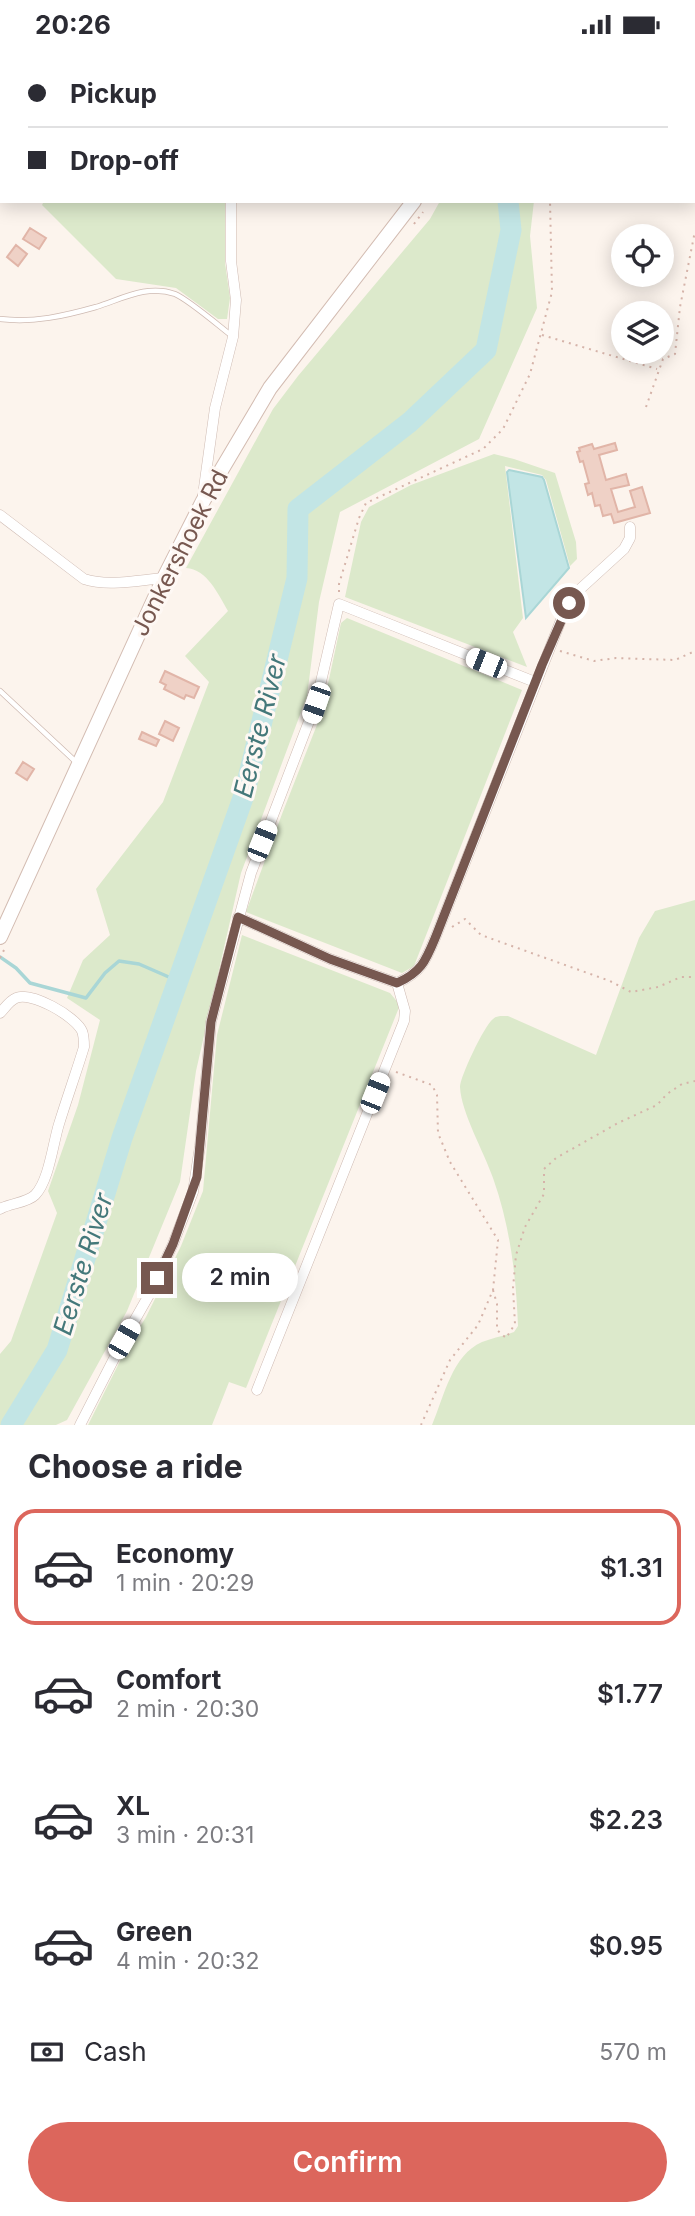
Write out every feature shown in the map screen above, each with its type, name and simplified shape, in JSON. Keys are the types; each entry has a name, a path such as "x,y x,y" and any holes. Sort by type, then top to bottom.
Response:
{"street":[{"path":"203,501 215,408 233,337 236,300 231,261 231,203"},
{"name":"Jonkershoek Rd","path":"2,944 79,765 164,578 203,501 271,388 420,205"},
{"path":"0,515 84,579 107,582 164,578"},
{"path":"238,917 330,959 397,983 410,977 421,967 436,936 569,603 578,591 624,549 630,538 630,527"},
{"path":"80,1425 149,1296 193,1192 200,1146 211,1022 238,917 262,841 316,703 340,604 535,683"},
{"path":"257,1390 404,1021 405,1011 397,983"},
{"path":"0,1013 16,997 37,1001 77,1023 82,1030 84,1047 48,1168 38,1191 31,1199 0,1209"}],"lane":[{"path":"0,319 51,319 124,296 159,291 177,295 233,337"},
{"path":"0,691 79,765"}],"path":[{"path":"340,604 339,584 366,503 483,449 503,429 530,374 552,292 550,203"},
{"path":"412,225 420,205"},
{"path":"646,407 663,359 675,354 680,307 695,231"},
{"path":"541,335 659,370"},
{"path":"549,648 594,661 616,658 675,660 695,651"},
{"path":"436,936 465,919 481,935 610,981 631,992 658,987 681,977 695,977"},
{"path":"0,958 2,944"},
{"path":"385,1068 432,1085 437,1095 438,1133 450,1162 498,1240 493,1290 478,1325 450,1360 421,1425"},
{"path":"493,1290 497,1304 496,1329 506,1338 515,1324 513,1288 516,1255 525,1227 544,1193 544,1168 556,1158 618,1123 657,1105 682,1084 695,1081"}],"green space":[{"path":"225,203 225,263 230,298 227,319 218,319 176,288 116,279 42,205"},
{"path":"439,203 534,203 530,236 537,308 479,439 340,512 319,602 307,696 241,873 196,1071 180,1182 127,1311 67,1420 56,1425 0,1425 0,1354 11,1341 57,1213 48,1191 78,1105 100,1020 67,998 83,960 110,935 96,889 163,802 209,682 185,656 228,611 206,578 193,569 186,568 273,409 430,219"},
{"path":"494,454 555,473 576,542 577,559 570,566 546,480 542,475 505,466 523,618 513,632 527,667 345,597 361,522 369,507 411,485"},
{"path":"347,618 522,690 414,966 402,973 246,912 322,712 341,623"},
{"path":"695,900 695,1425 432,1425 450,1378 463,1357 482,1342 514,1332 518,1326 514,1269 504,1214 461,1097 461,1081 473,1052 493,1019 508,1016 596,1055 639,938 655,911"},
{"path":"242,935 390,993 400,1005 246,1388 229,1382 212,1425 88,1425 181,1246 203,1191 217,1035"}],"water":[{"path":"509,470 542,477 544,480 569,568 526,618 507,472"}],"building":[{"path":"30,228 46,238 39,249 23,239"},
{"path":"16,245 27,254 18,266 7,257"},
{"path":"615,443 617,450 599,455 606,480 626,474 629,485 611,489 618,512 635,507 630,491 642,487 650,513 614,523 611,514 603,516 600,505 595,506 592,493 588,495 585,484 589,483 583,461 580,462 577,452 580,451 579,448 592,444 594,449"},
{"path":"165,671 199,687 194,698 186,695 184,699 164,689 166,685 160,682"},
{"path":"165,721 179,728 173,741 159,734"},
{"path":"142,732 159,740 156,746 139,739"},
{"path":"23,762 34,769 27,780 16,773"}],"waterway":[{"name":"Eerste River","path":"11,1425 57,1350 122,1138 244,795 297,578 298,509 410,422 486,350 511,230 508,203"},
{"path":"0,957 16,968 30,983 86,998 105,973 119,961 139,964 178,981"}],"route":[{"path":"157,1278 173,1244 197,1177 211,1022 238,917 330,959 397,983 416,973 426,959 436,936 569,603"}]}
